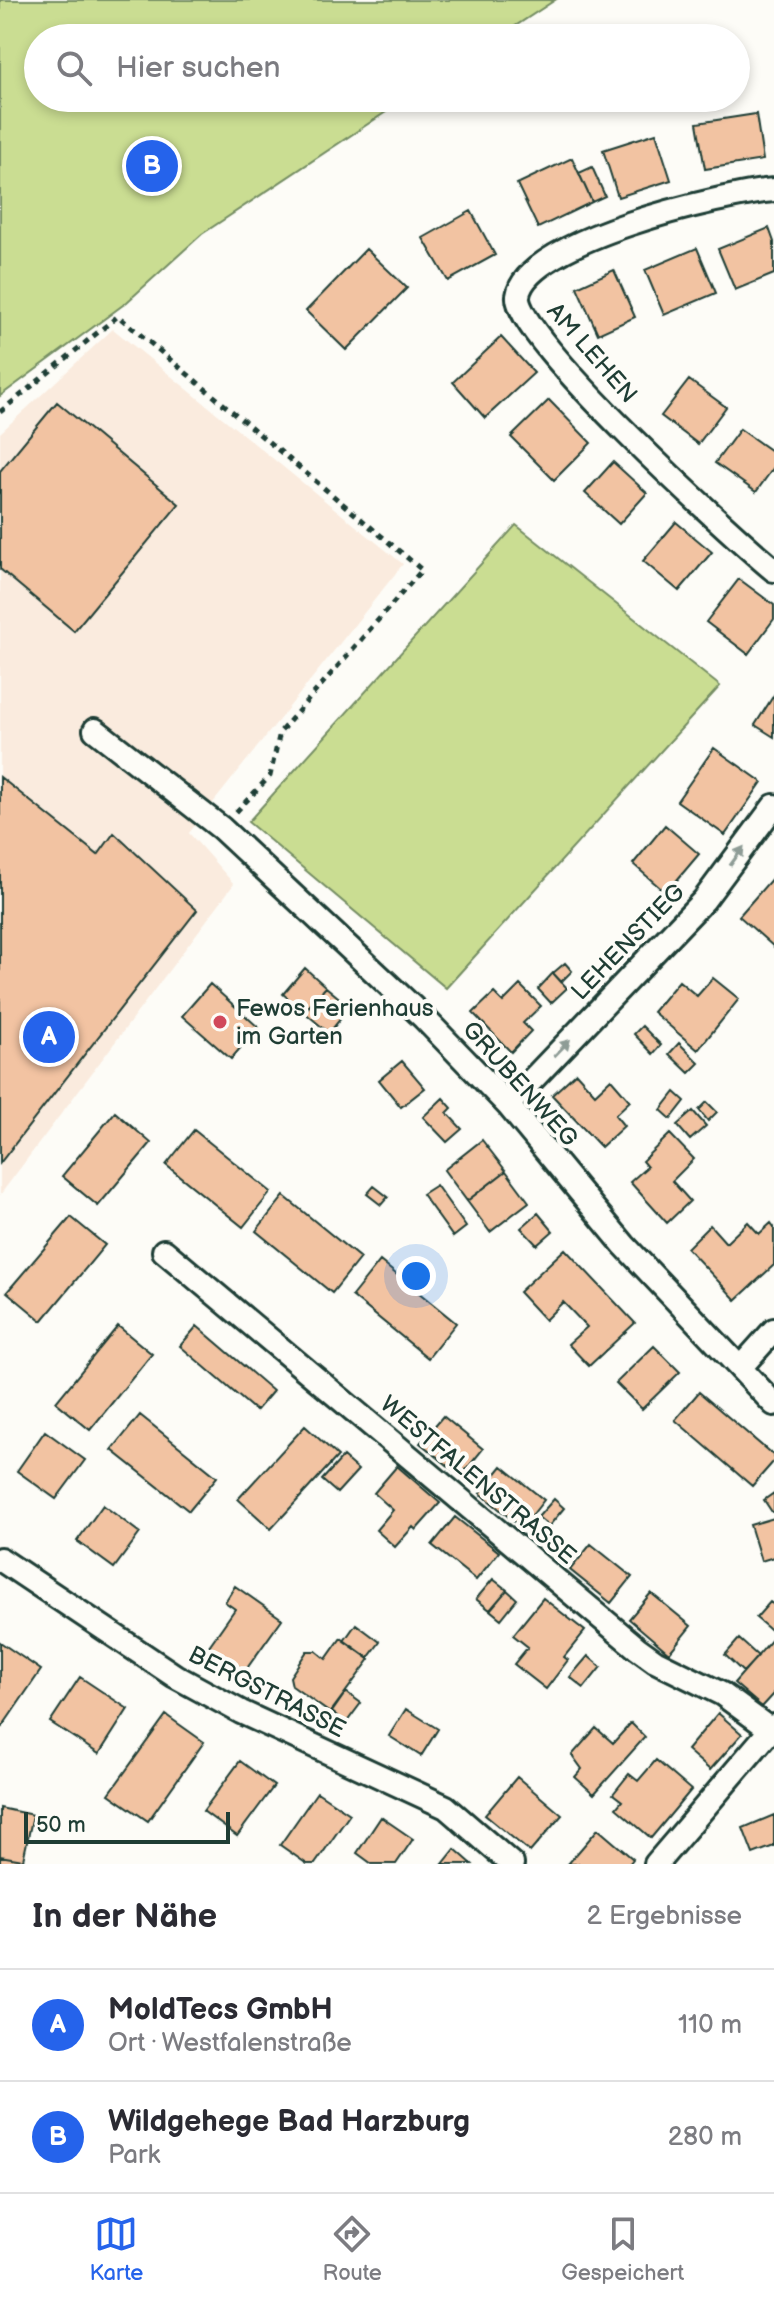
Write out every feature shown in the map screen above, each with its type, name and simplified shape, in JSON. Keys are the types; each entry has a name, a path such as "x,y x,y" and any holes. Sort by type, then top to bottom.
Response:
{"street":[{"name":"AM LEHEN","path":"774,190 679,207 608,231 539,265 525,279 518,296 520,308 531,326 600,407 774,570"},
{"name":"GRUBENWEG","path":"95,730 221,828 424,1018 508,1105 624,1245 774,1404"},
{"name":"LEHENSTIEG","path":"508,1105 704,900 774,806"},
{"name":"WESTFALENSTRASSE","path":"164,1251 637,1648 655,1661 722,1694 772,1728"},
{"path":"740,1368 774,1330"},
{"name":"BERGSTRASSE","path":"0,1559 175,1676 241,1712 446,1807 512,1864"},
{"path":"656,1864 772,1728"}],"path":[{"path":"0,412 118,316 422,570 280,732 270,776 221,828"}],"shaded area":[{"path":"113,329 403,564 189,833 234,884 0,1195 0,433"}],"green space":[{"path":"0,0 555,0 518,24 24,24 24,112 386,112 202,234 127,302 0,396"},
{"path":"516,525 720,686 446,988 248,822"}],"building":[{"path":"756,114 763,160 705,169 697,123"},
{"path":"656,133 671,180 618,197 603,150"},
{"path":"572,158 592,202 538,228 517,184"},
{"path":"592,167 605,196 592,202 579,173"},
{"path":"471,211 495,255 448,281 423,238"},
{"path":"769,228 774,242 774,274 735,290 718,249"},
{"path":"697,248 716,293 664,315 645,270"},
{"path":"366,249 407,288 346,350 306,311"},
{"path":"614,270 635,317 598,334 577,287"},
{"path":"501,337 534,373 485,418 453,382"},
{"path":"689,380 726,407 698,444 661,416"},
{"path":"549,400 591,443 554,480 511,437"},
{"path":"57,402 179,504 74,631 0,569 0,471"},
{"path":"740,429 774,453 774,467 756,492 715,463"},
{"path":"613,462 647,493 619,524 585,493"},
{"path":"676,522 712,552 679,591 643,561"},
{"path":"739,579 774,605 774,619 748,654 706,622"},
{"path":"774,695 774,737 755,725"},
{"path":"714,748 762,782 725,835 677,801"},
{"path":"0,777 98,855 114,833 197,910 0,1163"},
{"path":"665,825 699,854 666,893 633,864"},
{"path":"774,876 774,947 739,916"},
{"path":"565,963 572,971 561,982 553,973"},
{"path":"305,968 326,987 304,1012 283,994"},
{"path":"553,973 567,988 551,1003 538,989"},
{"path":"713,978 739,999 698,1050 653,1012 679,981 697,996"},
{"name":"Fewos Ferienhaus im Garten","path":"210,984 258,1027 231,1059 182,1016"},
{"path":"520,985 541,1006 523,1023 531,1031 511,1052 473,1013 494,993 503,1002"},
{"path":"326,987 350,1007 329,1033 304,1012"},
{"path":"642,1026 661,1045 653,1054 634,1034"},
{"path":"679,1043 699,1063 689,1073 669,1054"},
{"path":"402,1061 425,1088 401,1107 379,1080"},
{"path":"576,1073 595,1094 611,1079 630,1101 615,1115 624,1126 601,1147 552,1095"},
{"path":"675,1092 685,1101 671,1119 661,1110"},
{"path":"443,1098 452,1108 447,1113 462,1129 447,1142 423,1117"},
{"path":"707,1102 717,1112 708,1121 699,1110"},
{"path":"693,1111 706,1126 690,1140 677,1125"},
{"path":"115,1112 151,1143 98,1206 62,1176"},
{"path":"194,1130 271,1192 243,1227 166,1165"},
{"path":"670,1134 694,1159 672,1181 690,1201 667,1223 630,1182 647,1167 642,1161"},
{"path":"482,1140 506,1171 467,1201 444,1170"},
{"path":"506,1171 529,1202 490,1232 467,1201"},
{"path":"436,1185 466,1227 453,1237 422,1194"},
{"path":"374,1186 388,1197 381,1205 367,1194"},
{"path":"284,1196 360,1258 332,1293 256,1231"},
{"path":"538,1213 553,1231 537,1245 521,1228"},
{"path":"71,1217 105,1245 42,1321 7,1292"},
{"path":"748,1222 759,1234 771,1223 774,1227 774,1265 736,1300 687,1248 710,1225 726,1243"},
{"path":"565,1249 635,1323 589,1366 568,1344 587,1327 563,1302 545,1320 519,1292"},
{"path":"380,1261 456,1323 428,1358 352,1296"},
{"path":"118,1326 152,1354 90,1430 56,1402"},
{"path":"197,1326 273,1391 256,1411 180,1346"},
{"path":"654,1346 680,1372 642,1409 616,1383"},
{"path":"699,1392 774,1456 774,1461 752,1486 675,1420"},
{"path":"140,1415 217,1477 189,1511 112,1450"},
{"path":"443,1416 483,1449 461,1476 420,1443"},
{"path":"305,1426 338,1456 271,1529 238,1499"},
{"path":"45,1431 85,1460 56,1499 17,1471"},
{"path":"343,1457 358,1470 337,1493 322,1480"},
{"path":"397,1466 440,1503 416,1530 413,1527 395,1547 376,1530 393,1510 374,1493"},
{"path":"502,1466 544,1500 522,1528 480,1493"},
{"path":"774,1493 774,1512 772,1512 764,1500"},
{"path":"554,1499 564,1508 549,1526 538,1517"},
{"path":"103,1505 140,1533 114,1568 77,1541"},
{"path":"455,1517 499,1552 476,1580 432,1545"},
{"path":"774,1518 774,1557 761,1561 750,1525"},
{"path":"591,1544 632,1577 611,1603 570,1570"},
{"path":"493,1579 507,1590 490,1610 476,1599"},
{"path":"235,1586 282,1619 245,1671 209,1646 235,1609 225,1602"},
{"path":"507,1590 517,1599 501,1619 490,1610"},
{"path":"651,1593 691,1626 669,1653 629,1619"},
{"path":"543,1598 585,1631 564,1657 568,1660 546,1689 514,1664 528,1647 513,1635"},
{"path":"770,1602 774,1605 774,1633 756,1618"},
{"path":"356,1624 380,1642 368,1658 344,1641"},
{"path":"774,1637 774,1694 762,1707 734,1683"},
{"path":"341,1638 370,1659 330,1713 292,1686 290,1677 307,1651 316,1651 326,1659"},
{"path":"739,1639 758,1656 743,1672 725,1655"},
{"path":"0,1642 41,1670 2,1727 0,1725"},
{"path":"588,1656 601,1667 584,1688 570,1677"},
{"path":"80,1677 128,1709 99,1754 50,1722"},
{"path":"346,1692 361,1703 346,1723 332,1712"},
{"path":"406,1709 438,1729 421,1756 389,1736"},
{"path":"718,1713 742,1734 710,1770 687,1750"},
{"path":"166,1715 204,1742 148,1821 109,1794"},
{"path":"631,1723 645,1737 594,1794 575,1777 582,1769 572,1755 596,1728 613,1743"},
{"path":"656,1760 691,1790 651,1838 616,1808 622,1801 613,1794 629,1774 638,1781"},
{"path":"240,1761 274,1786 237,1836 203,1811"},
{"path":"517,1777 562,1815 530,1852 485,1815"},
{"path":"317,1792 350,1814 315,1864 307,1864 280,1845"},
{"path":"0,1808 33,1815 23,1860 0,1856"},
{"path":"774,1815 774,1846 753,1854 743,1828"},
{"path":"381,1817 413,1839 396,1864 372,1864 357,1853"},
{"path":"598,1829 633,1859 629,1864 568,1864"},
{"path":"455,1849 472,1864 443,1864"},
{"path":"0,1856 23,1860 22,1864 0,1864"}],"place":[{"name":"Wildgehege Bad Harzburg","path":"152,166"},
{"name":"Fewos Ferienhaus im Garten","path":"220,1022"},
{"name":"MoldTecs GmbH","path":"49,1037"}]}
